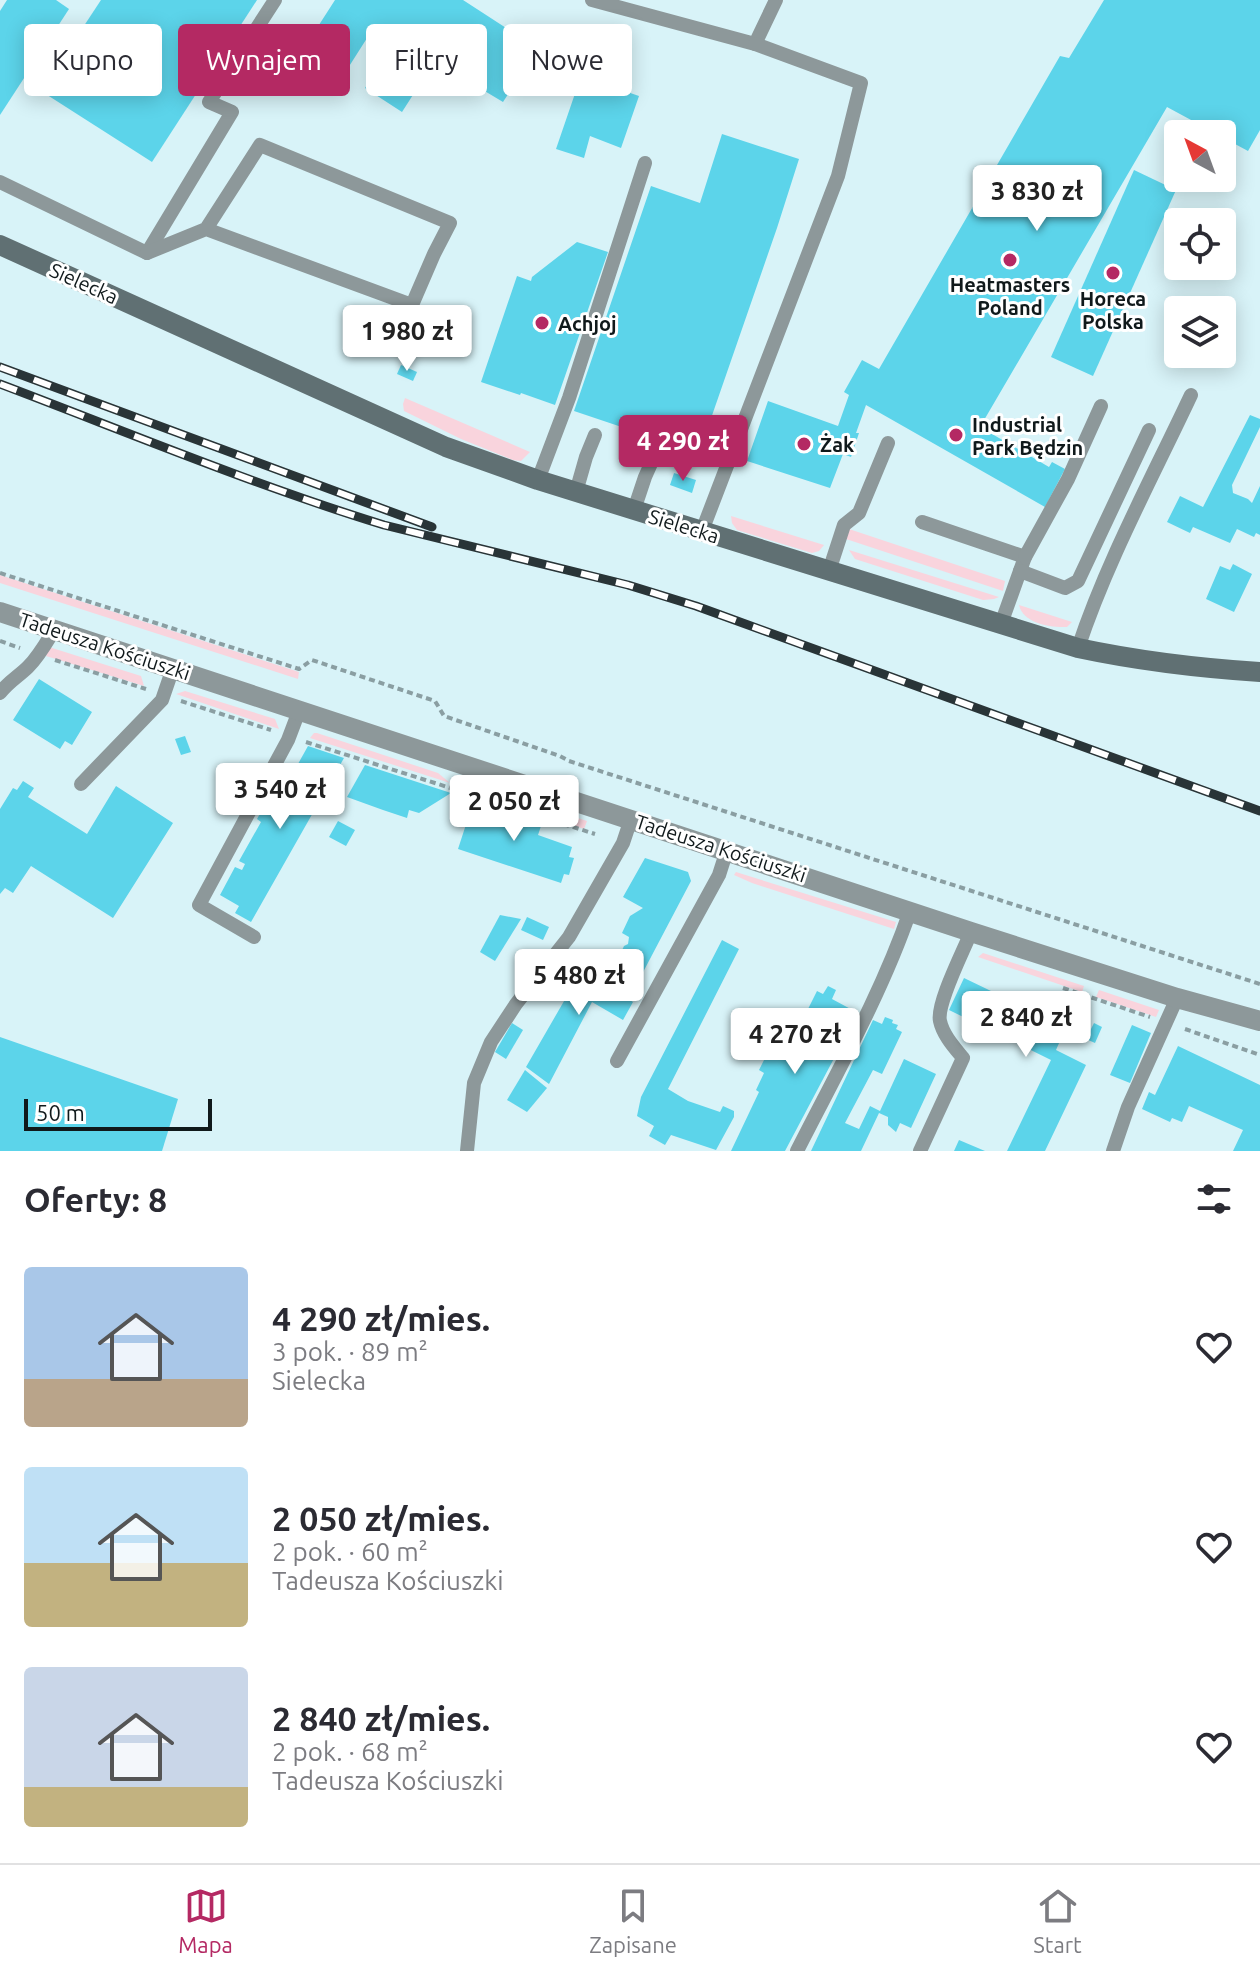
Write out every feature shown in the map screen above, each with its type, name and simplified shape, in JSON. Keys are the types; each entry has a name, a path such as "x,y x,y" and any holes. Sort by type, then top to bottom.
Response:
{"street":[{"name":"Sielecka","path":"0,245 446,447 538,480 1078,648 1194,668 1260,672"},
{"name":"Tadeusza Kościuszki","path":"0,612 1177,998 1255,1030"}],"lane":[{"path":"147,253 232,112 209,102 275,0"},
{"path":"592,0 755,44 861,83 838,176 702,531"},
{"path":"755,44 776,0"},
{"path":"0,182 147,253 206,229 260,145 450,223 412,305 206,229"},
{"path":"538,480 569,398 645,163"},
{"path":"1078,648 1120,545 1191,395"},
{"path":"1001,624 1022,564 1073,469 1101,406"},
{"path":"922,522 1022,564 1065,588 1078,581 1149,430"},
{"path":"576,492 595,435"},
{"path":"829,571 844,525 859,513 888,443"},
{"path":"634,510 658,448"},
{"path":"0,693 39,655 54,630"},
{"path":"81,784 162,700 173,668"},
{"path":"254,937 199,905 288,740 299,711"},
{"path":"467,1151 474,1083 491,1042 516,1004 569,937 623,843 631,819"},
{"path":"617,1061 719,875 727,850"},
{"path":"797,1151 863,1021 910,911"},
{"path":"920,1151 963,1058 949,1041 939,1019 941,1004 971,932"},
{"path":"1113,1151 1128,1107 1177,998"}],"path":[{"path":"0,573 299,669 312,660 435,701 444,716 569,761 1260,984"},
{"path":"1246,1050 1255,1030"}],"shaded area":[{"path":"405,398 530,452 521,461 513,460 461,439 404,411"},
{"path":"731,516 824,545 812,553 737,530"},
{"path":"849,529 1005,581 1003,591 846,539"},
{"path":"849,550 999,597 983,600 855,559"},
{"path":"0,575 299,672 298,679 0,583"},
{"path":"1019,605 1072,622 1067,627 1038,623 1026,616"},
{"path":"49,647 141,676 144,686 46,656"},
{"path":"185,691 275,719 279,729 176,694"},
{"path":"314,733 438,773 450,783 310,738"},
{"path":"495,791 587,821 584,829 488,796"},
{"path":"736,872 896,922 894,929 752,883 734,875"},
{"path":"983,953 1084,986 1082,992 978,957"},
{"path":"1099,990 1159,1010 1156,1017 1096,997"}],"building":[{"path":"7,0 56,0 69,9 59,24 24,24 24,78 0,115 0,11"},
{"path":"101,0 257,0 241,24 178,24 178,96 195,96 152,162 49,96 162,96 162,24 85,24"},
{"path":"335,0 463,0 503,26 503,96 507,96 503,102 487,92 487,24 366,24 366,40 350,65 350,24 320,24"},
{"name":"Heatmasters Poland","path":"1104,0 1260,0 1260,130 1248,151 1236,145 1236,120 1191,120 1167,107 980,427 1049,467 1052,462 1065,469 1045,507 866,405 851,457 843,454 830,488 747,461 768,401 838,426 849,395 844,392 862,360 879,369 1060,56 1069,58"},
{"path":"632,94 639,96 621,148 590,136 584,158 556,149 574,96 632,96"},
{"path":"377,96 412,96 402,112"},
{"path":"722,134 799,159 699,453 574,411 651,186 700,203"},
{"name":"Horeca Polska","path":"1134,170 1164,184 1164,192 1175,192 1168,208 1164,208 1164,217 1093,376 1051,357"},
{"name":"Achjoj","path":"577,242 608,252 555,405 481,382 517,276 531,281 532,277"},
{"path":"401,365 417,372 413,381 397,374"},
{"path":"1250,415 1260,419 1260,427 1232,485 1233,493 1252,503 1260,486 1260,535 1256,533 1254,537 1237,529 1230,543 1193,527 1190,533 1167,522 1180,496 1203,507"},
{"path":"674,473 696,480 692,493 670,485"},
{"path":"1233,564 1252,574 1234,612 1206,599 1220,566 1230,570"},
{"path":"39,679 92,712 72,745 65,741 60,749 13,720"},
{"path":"185,736 191,752 181,755 175,739"},
{"path":"308,746 344,758 251,922 235,913 239,906 220,895 235,867 242,870 245,864 239,861 261,822 257,819 266,803 274,807"},
{"path":"365,765 451,793 419,813 409,810 407,818 347,797"},
{"path":"23,781 34,788 28,797 87,834 116,786 173,823 113,918 31,866 13,893 5,888 0,894 0,809 13,788 17,790"},
{"path":"474,800 542,823 538,835 572,847 569,857 574,858 569,875 564,874 561,883 458,849"},
{"path":"338,821 355,830 346,846 329,837"},
{"path":"645,858 688,872 691,881 641,976 616,963 628,944 629,937 622,933 630,916 643,908 623,897"},
{"path":"500,915 521,919 495,961 480,952"},
{"path":"527,917 549,927 543,940 521,930"},
{"path":"722,940 739,949 668,1089 688,1101 720,1112 723,1106 734,1111 734,1117 716,1150 671,1135 665,1145 649,1136 654,1126 637,1116 641,1097"},
{"path":"586,963 634,988 628,999 633,1002 623,1020 592,1002 549,1084 526,1067"},
{"path":"964,978 1066,1027 1056,1050 1086,1065 1045,1151 1007,1151 1051,1060 949,1010"},
{"path":"828,986 836,990 832,999 858,1013 785,1151 731,1151 759,1092 756,1090 764,1073 759,1070 768,1052 777,1057 785,1044 789,1047 794,1038 790,1035 798,1019 802,1021 817,991 823,994"},
{"path":"885,1017 893,1020 892,1023 898,1025 896,1029 902,1032 882,1074 873,1070 845,1123 859,1129 870,1106 880,1111 904,1059 936,1074 911,1128 900,1123 896,1132 888,1125 888,1117 879,1113 861,1151 811,1151 873,1020 882,1024"},
{"path":"512,1023 523,1030 506,1059 495,1052"},
{"path":"1094,1023 1102,1027 1095,1043 1086,1039"},
{"path":"1132,1025 1151,1033 1130,1083 1110,1075"},
{"path":"0,1037 178,1099 162,1151 0,1151"},
{"path":"1178,1046 1260,1085 1260,1151 1233,1151 1243,1130 1189,1106 1182,1122 1172,1118 1170,1122 1142,1109 1149,1092 1155,1095"},
{"path":"525,1070 547,1088 527,1112 507,1100"},
{"path":"959,1140 985,1151 954,1151"}],"railway":[{"path":"0,367 432,527"},
{"path":"0,384 239,475 384,525 628,585 696,606 1260,811"}],"place":[{"name":"Heatmasters Poland","path":"1010,260"},
{"name":"Horeca Polska","path":"1113,273"},
{"name":"Achjoj","path":"542,323"},
{"name":"Industrial Park Będzin","path":"956,435"},
{"name":"Żak","path":"804,444"}]}
